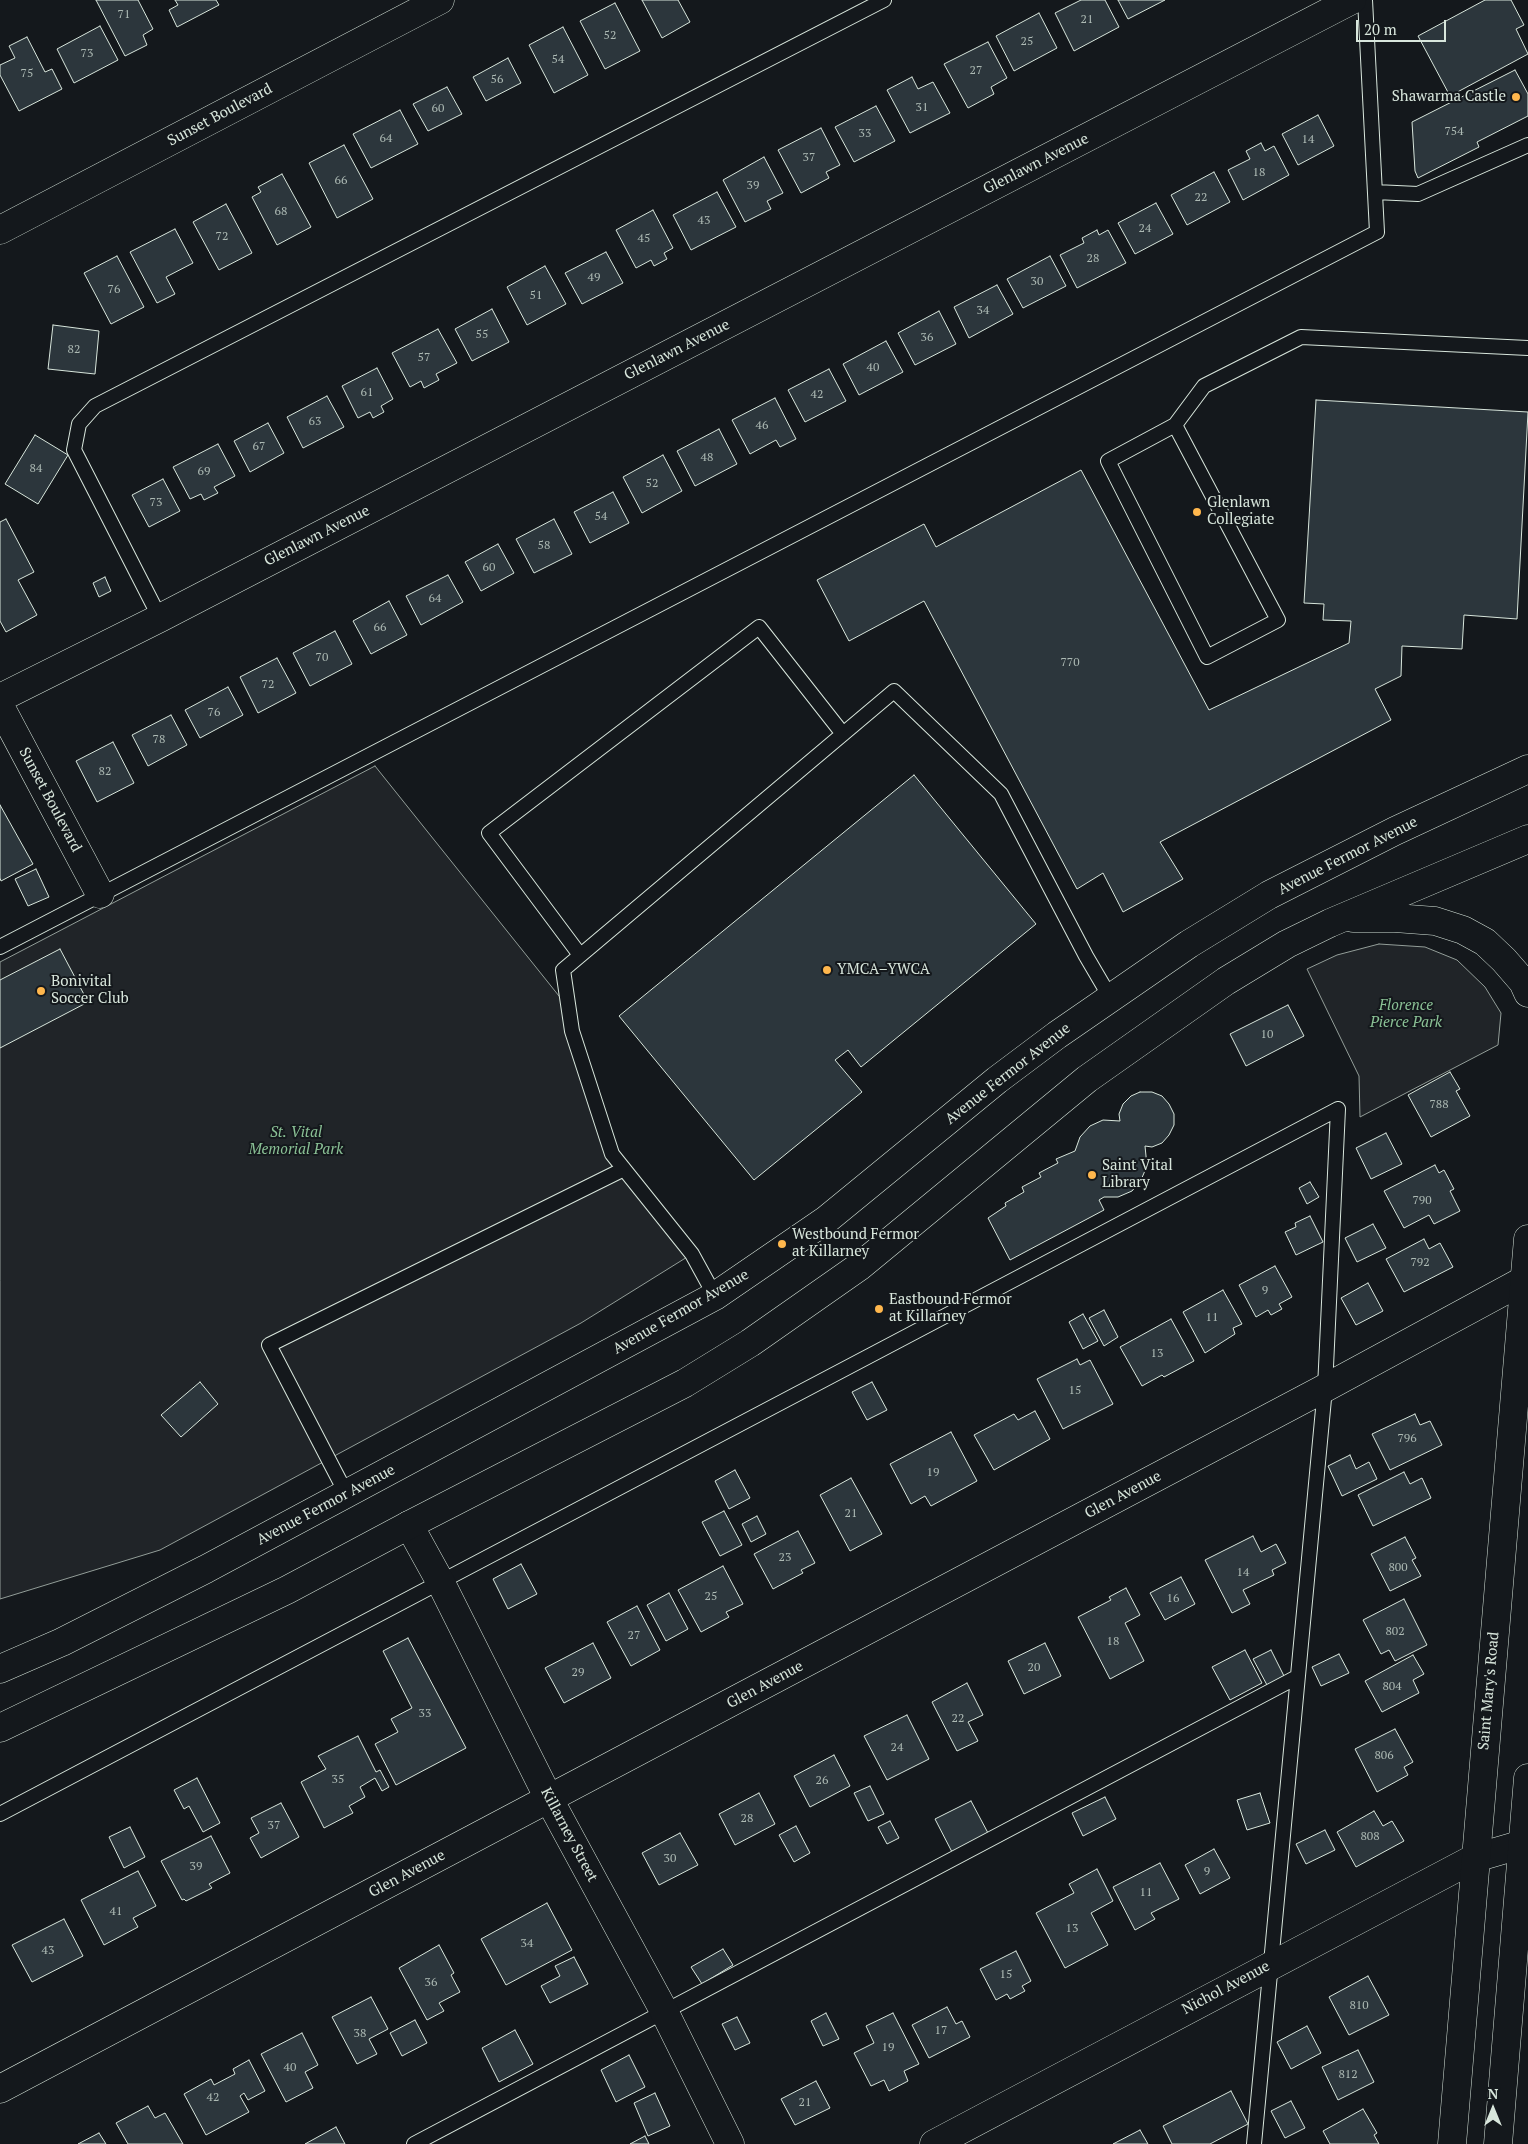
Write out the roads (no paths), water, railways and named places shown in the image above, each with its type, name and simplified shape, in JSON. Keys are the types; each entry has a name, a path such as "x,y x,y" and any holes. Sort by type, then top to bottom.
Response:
{"street":[{"name":"Sunset Boulevard","path":"0,230 440,0"},
{"name":"Glenlawn Avenue","path":"0,698 160,618 1352,0"},
{"name":"Sunset Boulevard","path":"0,706 100,894"},
{"name":"Avenue Fermor Avenue","path":"0,1669 62,1642 172,1586 715,1296 826,1220 997,1080 1110,997 1189,944 1269,895 1395,831 1528,769"},
{"path":"0,1728 287,1590 685,1383 750,1343 860,1266 1087,1079 1226,981 1287,944 1330,922 1528,839"},
{"path":"1330,922 1356,918 1435,920 1485,942 1523,982 1528,993"},
{"name":"Saint Mary's Road","path":"1452,2144 1528,1239"},
{"name":"Glen Avenue","path":"0,2089 1325,1388 1526,1279"},
{"name":"Killarney Street","path":"409,1525 441,1583 549,1799 664,2011 730,2144"},
{"path":"1498,2144 1528,1778"},
{"name":"Nichol Avenue","path":"934,2144 1475,1858 1523,1844"}],"lane":[{"path":"160,618 74,450 79,424 95,406 884,0"},
{"path":"0,947 1377,232 1365,0"},
{"path":"1375,192 1418,194 1528,145"},
{"path":"1176,425 1278,620 1207,657 1108,461 1176,425 1204,386 1301,337 1528,348"},
{"path":"580,955 489,833 759,627 843,734"},
{"path":"715,1296 692,1254 612,1154 572,1031 563,970 894,691 1001,794 1086,956 1110,997"},
{"path":"0,1814 1338,1109 1325,1388 1254,2144"},
{"path":"347,1494 269,1344 624,1169"},
{"path":"414,2144 1297,1677"}],"place":[{"name":"Shawarma Castle","path":"1516,97"},
{"name":"Glenlawn Collegiate","path":"1197,512"},
{"name":"YMCA–YWCA","path":"827,970"},
{"name":"Bonivital Soccer Club","path":"41,991"},
{"name":"Saint Vital Library","path":"1092,1175"},
{"name":"Westbound Fermor at Killarney","path":"782,1244"},
{"name":"Eastbound Fermor at Killarney","path":"879,1309"}],"park label":[{"name":"Florence Pierce Park","path":"1406,1014"},
{"name":"St. Vital Memorial Park","path":"296,1142"}]}
